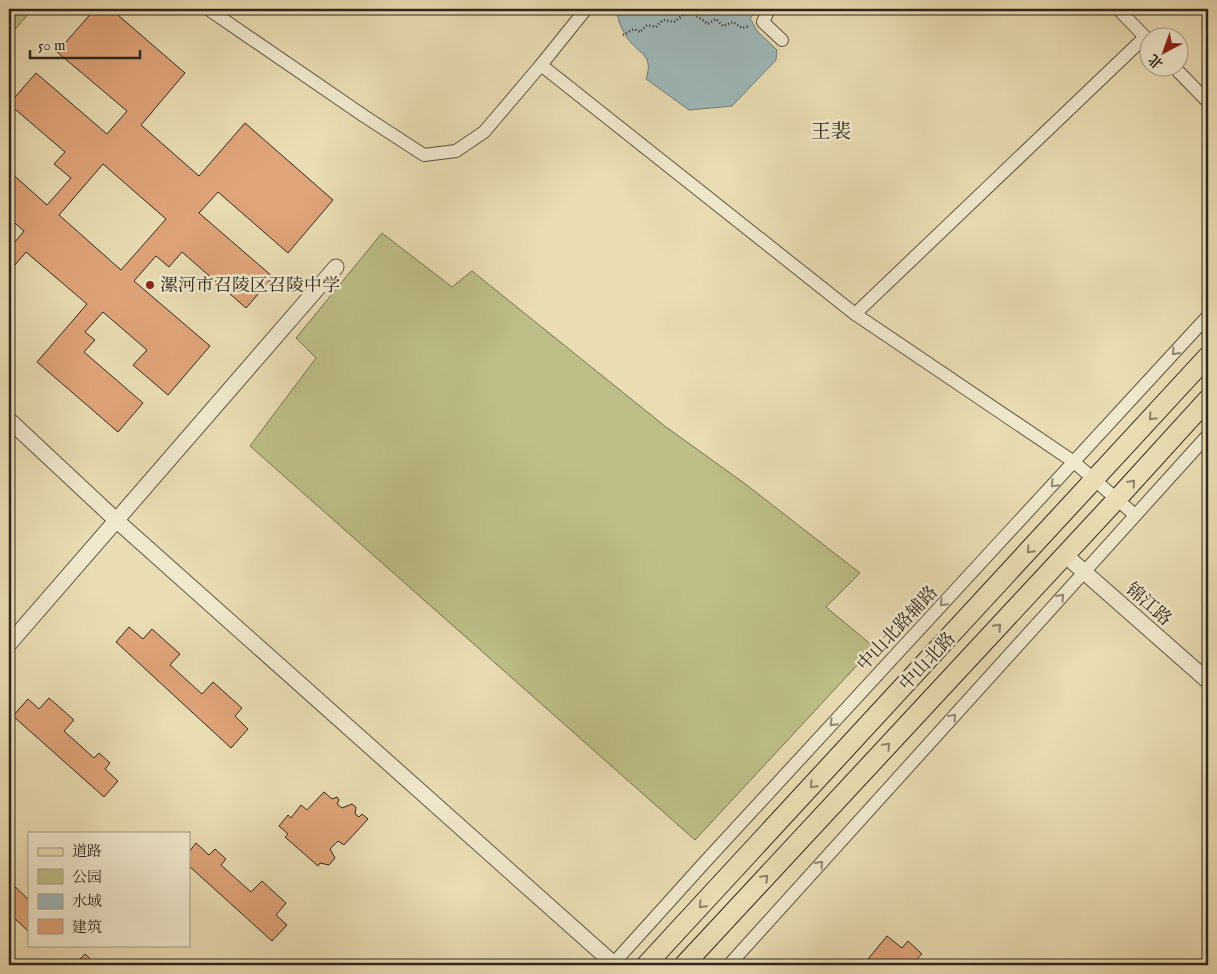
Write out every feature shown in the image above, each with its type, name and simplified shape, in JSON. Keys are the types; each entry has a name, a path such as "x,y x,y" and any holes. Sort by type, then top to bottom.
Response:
{"main road":[{"name":"中山北路","path":"646,965 1208,356"},
{"name":"中山北路","path":"684,965 1117,500 1208,399"}],"street":[{"path":"208,9 424,155 456,151 484,132 586,9"},
{"path":"769,9 763,22 782,40"},
{"path":"1118,9 1140,32"},
{"path":"854,314 1140,46"},
{"path":"541,65 854,314 1074,462 1135,515"},
{"path":"1184,78 1208,102"},
{"path":"9,644 336,267"},
{"name":"中山北路辅路","path":"613,965 896,654 1208,316"},
{"path":"9,420 116,520 613,965"},
{"path":"729,965 1208,434"},
{"name":"锦江路","path":"1065,554 1208,681"}],"path":[{"path":"623,34 634,29 640,32 648,25 656,27 663,20 674,22 683,15 694,14 699,9"},
{"path":"694,14 703,22 708,24 716,19 723,26 733,22 742,28 763,22"}],"green space":[{"path":"9,9 33,9 9,36"},
{"path":"382,233 452,287 472,271 666,427 744,483 860,573 826,607 874,647 695,840 250,446 316,358 296,338"}],"water":[{"path":"617,9 759,9 750,18 757,31 777,50 776,60 732,106 689,110 646,79 648,71 647,60 626,36 619,21"}],"building":[{"path":"95,9 111,9 185,73 141,125 199,176 245,123 333,200 288,253 218,192 199,213 273,277 246,308 182,252 169,267 156,256 134,281 210,346 168,395 133,365 147,350 103,312 85,332 95,340 84,352 143,403 118,432 37,362 87,304 26,252 9,272 9,249 24,231 9,218 9,171 47,205 71,178 54,164 65,152 9,104 36,73 107,134 127,111 57,52","holes":["103,164 166,219 121,270 59,215"]},
{"path":"129,627 143,639 152,629 180,654 170,665 202,694 213,682 242,708 235,716 248,729 231,748 116,642"},
{"path":"49,698 74,720 64,731 94,758 99,753 110,763 105,769 118,781 104,797 13,716 28,699 39,709"},
{"path":"324,792 332,799 337,797 339,800 337,804 342,808 352,804 356,807 355,814 359,817 362,814 368,819 344,845 338,841 330,849 335,858 329,865 320,863 318,866 285,837 288,834 279,826 288,815 291,818 301,805 307,810"},
{"path":"196,843 209,855 215,849 226,859 221,865 251,892 262,881 286,903 276,915 287,925 272,941 190,867 190,851"},
{"path":"9,881 28,899 28,931 9,913"},
{"path":"887,936 902,948 908,941 922,954 916,960 922,965 875,965 868,959"},
{"path":"85,954 97,965 74,965"}],"place":[{"name":"漯河市召陵区召陵中学","path":"150,285"}],"district":[{"name":"王裴","path":"831,131"}]}
